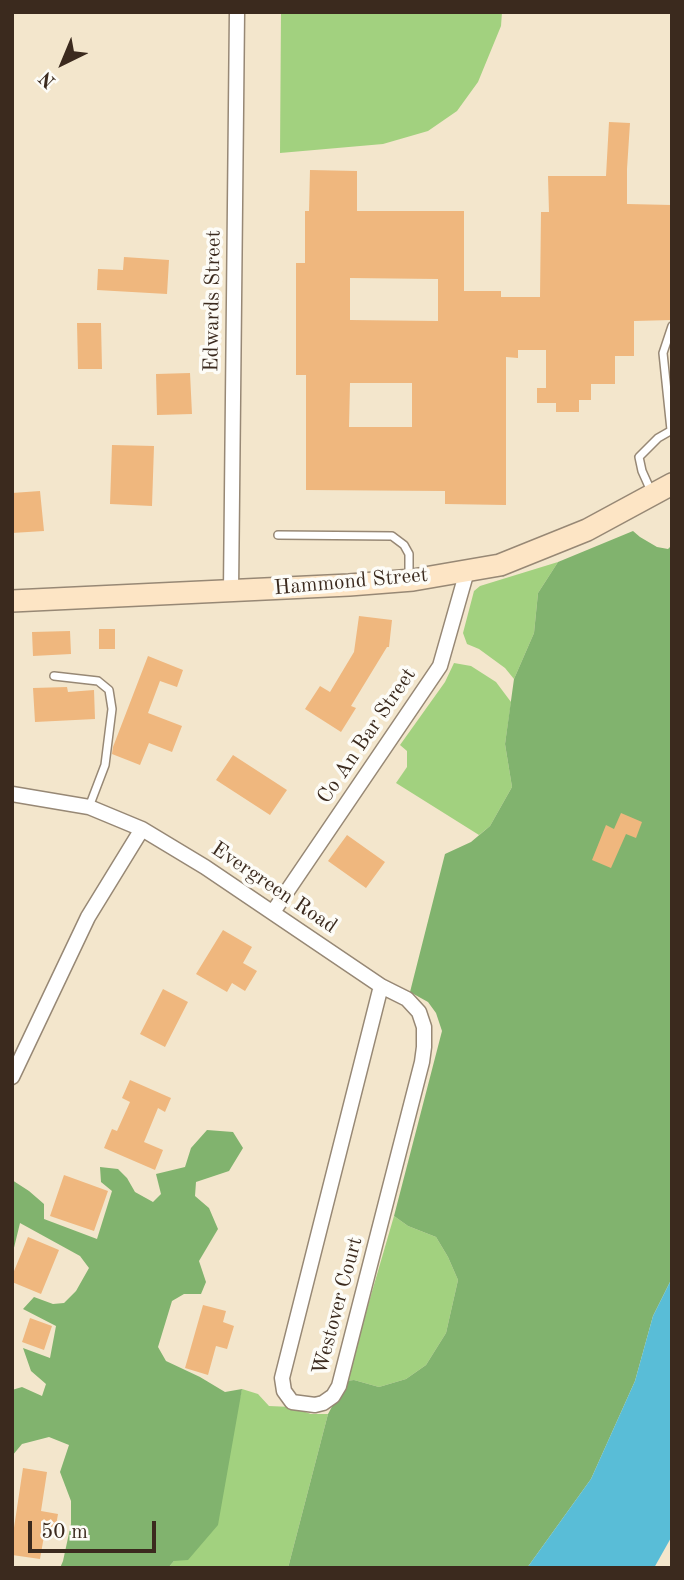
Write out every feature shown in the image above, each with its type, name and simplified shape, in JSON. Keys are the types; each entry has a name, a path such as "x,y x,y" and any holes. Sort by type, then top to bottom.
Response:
{"street":[{"name":"Edwards Street","path":"231,591 237,12"},
{"name":"Hammond Street","path":"12,601 349,585 409,580 500,565 587,530 662,490"},
{"name":"Co An Bar Street","path":"273,912 440,666 467,570"},
{"name":"Evergreen Road","path":"12,794 89,807 142,829 205,867 381,986"},
{"path":"12,1077 88,916 142,829"},
{"name":"Westover Court","path":"381,986 407,999 419,1012 424,1027 422,1062 339,1386 333,1396 323,1403 315,1405 292,1402 284,1391 282,1378 381,986"}],"lane":[{"path":"662,490 642,471 639,457 672,430 663,353 672,326"},
{"path":"278,535 392,536 404,545 409,554 409,580"},
{"path":"54,676 98,681 109,690 112,709 105,765 89,807"}],"green space":[{"path":"281,12 502,12 501,26 478,82 457,111 428,131 383,144 280,153"},
{"path":"633,531 657,547 668,549 672,545 672,1278 653,1316 635,1381 591,1479 527,1568 288,1568 328,1414 346,1381 354,1380 379,1387 406,1379 426,1365 446,1333 458,1280 436,1237 408,1226 394,1216 442,1031 436,1013 428,1002 410,992 445,854 471,842 490,826 512,787 505,744 514,679 534,633 538,593 558,562"},
{"path":"558,562 538,593 534,633 514,679 505,668 479,649 467,644 463,633 474,591 480,586"},
{"path":"454,663 471,666 496,682 511,702 505,744 512,787 490,826 479,835 396,783 407,767 407,751 400,745 445,682"},
{"path":"207,1130 233,1132 243,1148 229,1171 196,1182 195,1196 209,1208 218,1229 199,1261 206,1282 201,1294 184,1294 172,1301 158,1347 166,1361 225,1392 242,1389 218,1525 188,1560 174,1561 168,1568 60,1568 71,1524 71,1501 60,1472 69,1445 49,1437 22,1444 12,1456 12,1390 22,1387 42,1396 46,1384 31,1371 23,1348 50,1358 56,1326 23,1309 34,1297 53,1304 64,1303 76,1291 89,1268 80,1256 20,1223 12,1256 12,1180 44,1204 44,1219 97,1239 112,1191 101,1182 100,1167 118,1169 135,1192 153,1202 161,1194 156,1174 185,1167 191,1148"},
{"path":"394,1216 408,1226 436,1237 448,1257 458,1280 446,1333 426,1365 406,1379 379,1387 354,1380 346,1381"},
{"path":"242,1389 258,1394 269,1406 291,1407 311,1414 328,1414 288,1568 168,1568 174,1561 237,1410"}],"water":[{"path":"672,1278 672,1536 654,1568 527,1568 591,1479 635,1381 653,1316"}],"building":[{"path":"609,122 630,123 627,204 672,205 672,320 634,321 634,356 615,356 615,384 591,384 591,400 579,400 579,412 556,412 556,403 537,403 537,388 546,388 546,350 518,350 518,358 506,357 506,505 445,504 445,491 306,490 306,375 296,375 296,263 305,263 305,211 309,211 310,170 357,171 357,211 464,211 464,291 501,291 501,297 540,297 541,212 549,212 548,176 606,176","holes":["350,278 438,279 438,321 350,320","350,383 412,383 412,427 349,427"]},
{"path":"124,257 169,260 167,294 97,290 98,269 123,270"},
{"path":"77,323 101,323 102,369 78,369"},
{"path":"190,373 192,414 157,415 156,374"},
{"path":"112,445 154,446 152,506 110,504"},
{"path":"40,491 44,531 12,533 12,493"},
{"path":"359,616 392,620 389,647 351,706 356,708 341,732 305,709 320,686 330,692 354,652"},
{"path":"99,629 115,629 115,649 99,649"},
{"path":"70,631 71,654 33,656 32,632"},
{"path":"148,656 183,670 177,687 160,681 148,713 182,726 172,752 149,743 140,765 112,754"},
{"path":"67,687 68,692 94,690 95,719 35,722 33,688"},
{"path":"233,755 287,790 270,815 216,780"},
{"path":"621,813 642,822 636,838 626,834 611,868 592,860 606,825 614,829"},
{"path":"347,835 385,862 366,888 328,861"},
{"path":"223,930 252,947 243,963 257,971 245,991 232,983 227,992 196,974"},
{"path":"163,989 188,1002 165,1047 140,1034"},
{"path":"130,1080 171,1098 165,1112 158,1108 144,1142 163,1150 155,1170 104,1148 112,1129 117,1131 130,1102 122,1098"},
{"path":"64,1175 108,1191 94,1231 50,1216"},
{"path":"28,1237 59,1250 41,1294 12,1282"},
{"path":"203,1305 226,1311 223,1322 234,1326 227,1349 216,1346 208,1375 185,1368"},
{"path":"30,1318 52,1326 44,1350 22,1342"},
{"path":"23,1468 47,1472 41,1511 58,1514 54,1537 44,1536 40,1559 12,1555"}]}
